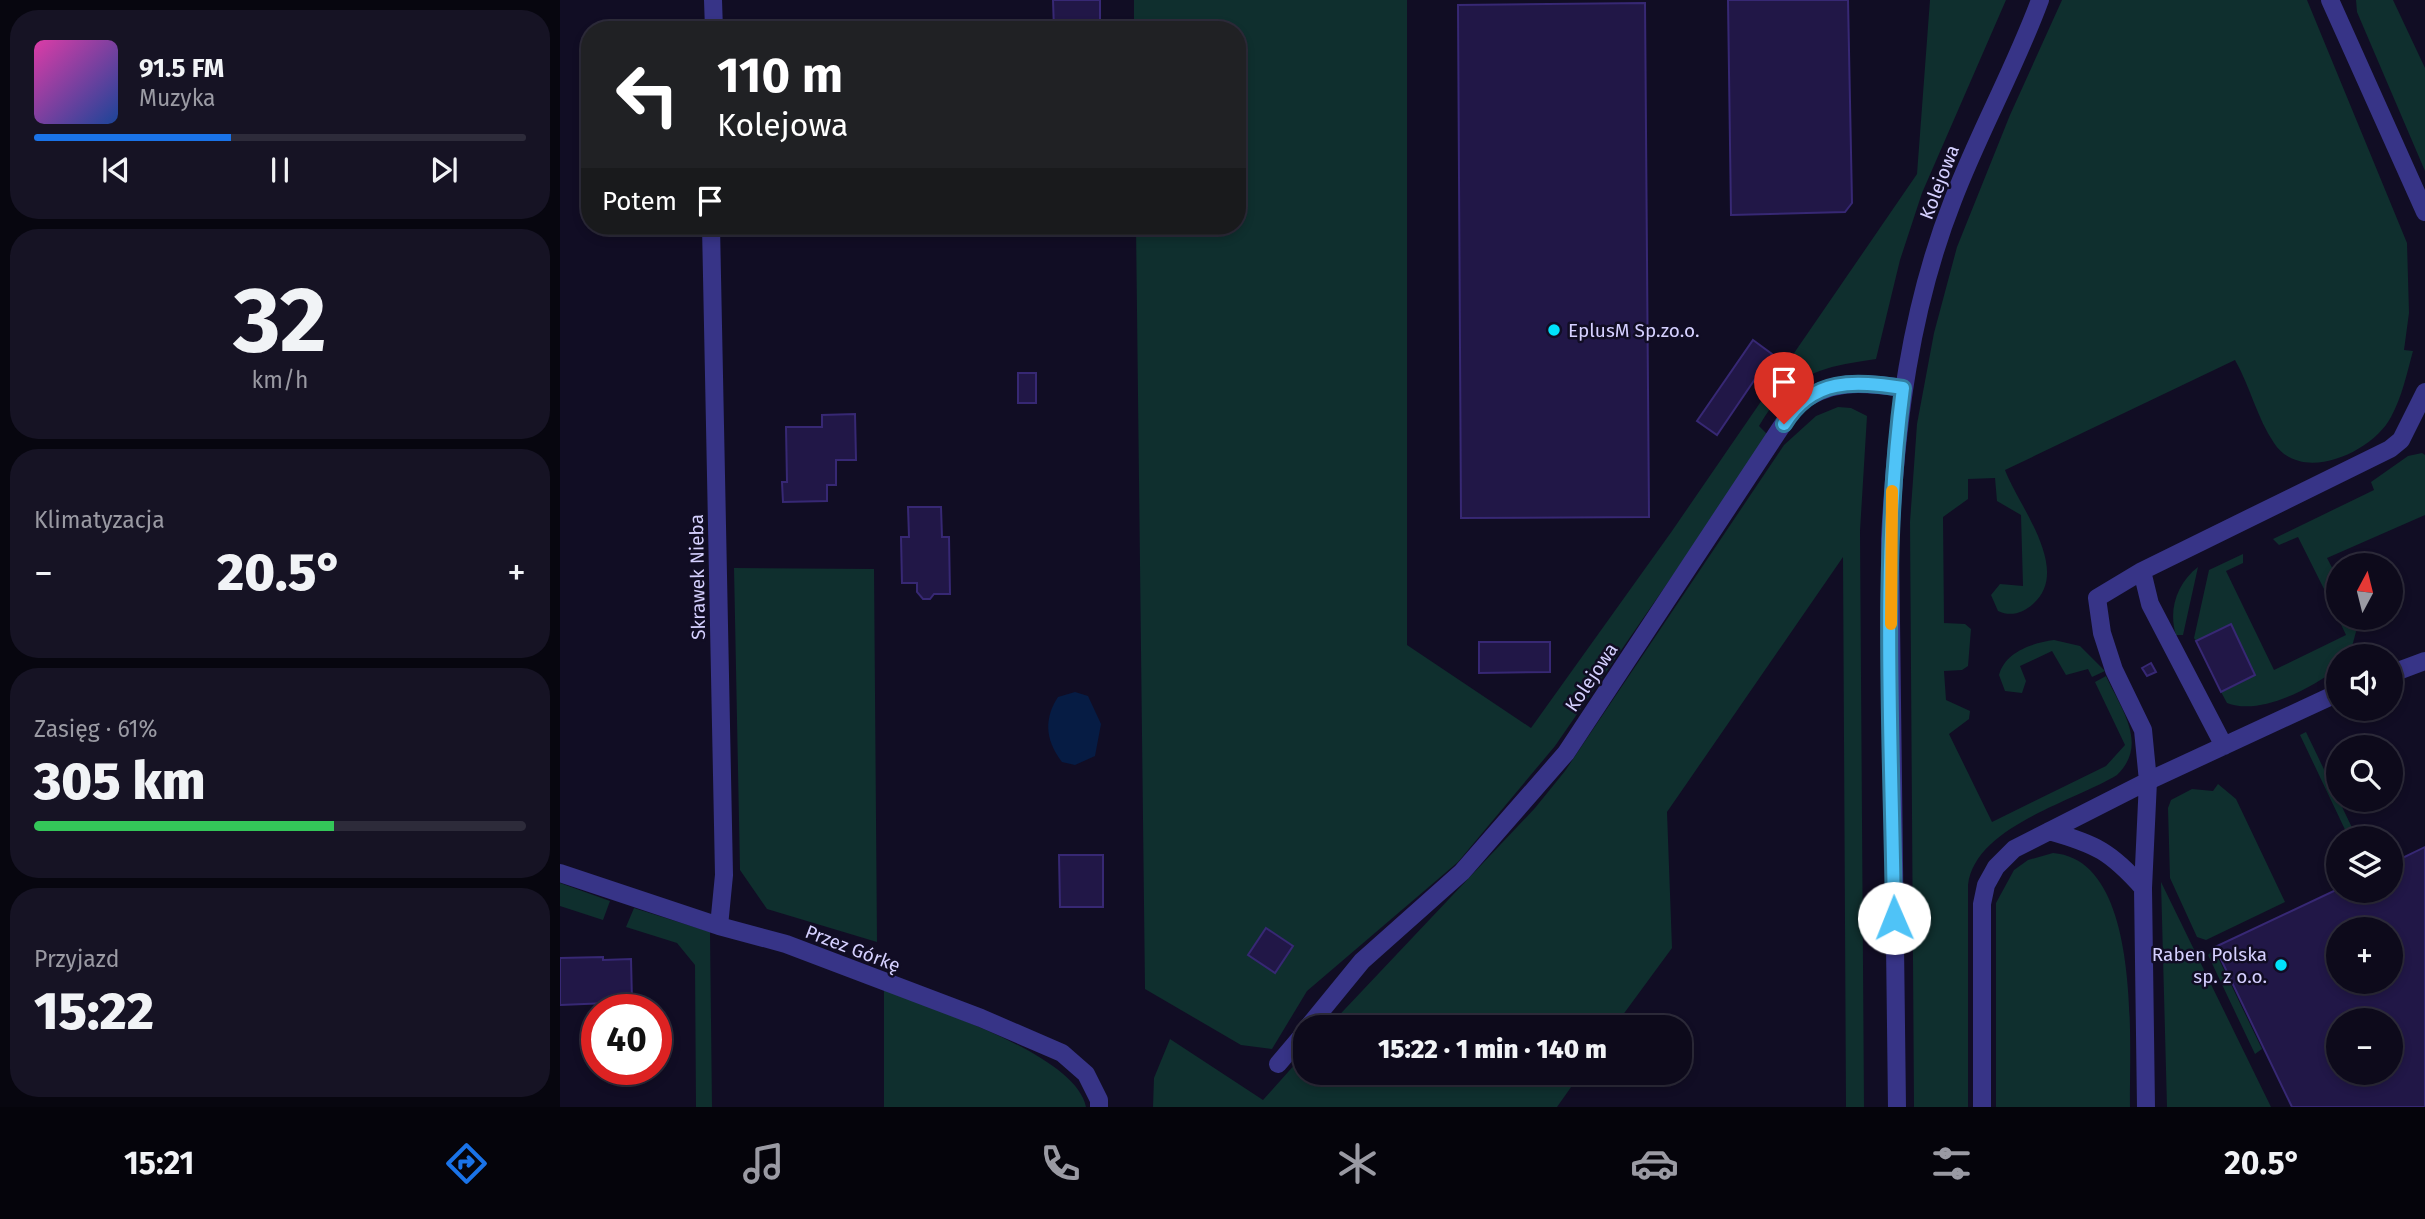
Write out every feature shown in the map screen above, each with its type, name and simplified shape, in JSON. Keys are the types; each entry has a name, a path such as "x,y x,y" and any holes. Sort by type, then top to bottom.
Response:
{"street":[{"path":"713,0 714,21"},
{"name":"Kolejowa","path":"1897,1107 1890,539 1894,456 1903,388 1925,287 1952,203 2040,0"},
{"path":"2330,0 2425,212"},
{"name":"Skrawek Nieba","path":"711,235 724,875 719,926"},
{"name":"Kolejowa","path":"1318,1015 1362,961 1462,872 1566,753 1795,406 1815,391 1836,385 1878,384 1903,388"},
{"path":"2146,1107 2143,888 2148,781 2143,730 2114,670 2102,633 2097,598 2143,571 2390,449 2411,423 2425,392"},
{"path":"2143,571 2150,604 2224,746"},
{"path":"2403,669 2425,661"},
{"path":"1982,1107 1982,904 1986,885 1996,867 2014,849 2049,831 2148,781 2326,699"},
{"path":"2049,831 2092,844 2109,854 2143,888"},
{"name":"Przez Górkę","path":"560,873 719,926 786,944 981,1018 1062,1053 1086,1074 1099,1100 1099,1107"},
{"name":"Kolejowa","path":"1278,1064 1293,1046"}],"green space":[{"path":"1134,0 1407,0 1407,645 1531,728 1672,531 1917,174 1930,0 2006,0 1922,193 1900,260 1876,359 1822,370 1794,384 1782,395 1759,426 1769,436 1555,746 1458,862 1307,991 1272,1049 1241,1045 1145,989 1136,235 1246,235 1246,21 1134,21"},
{"path":"2062,0 2307,0 2407,243 2409,313 2404,350 2413,351 2398,401 2382,430 2369,442 2336,459 2301,462 2286,455 2268,433 2235,360 2005,470 2039,538 2047,574 2044,590 2033,604 2017,613 1998,611 1991,595 2000,584 2023,586 2021,515 1997,501 1995,478 1968,479 1968,499 1943,517 1944,623 1965,624 1971,629 1968,666 1962,670 1944,671 1946,700 1970,711 1969,719 1949,734 1992,822 2106,766 2125,745 2095,682 2106,676 2129,726 2131,751 2117,775 2007,831 1988,847 1975,864 1968,885 1968,1107 1914,1107 1910,522 1917,424 1934,333 1957,247 2010,115"},
{"path":"2356,0 2393,0 2425,68 2425,171 2357,12"},
{"path":"1838,407 1851,408 1867,416 1860,531 1864,1107 1846,1107 1843,557 1667,812 1672,948 1623,1015 1339,1015 1535,808 1565,771 1784,445 1816,416"},
{"path":"2422,453 2425,455 2425,515 2338,553 2326,553 2326,593 2298,537 2279,545 2273,539 2374,490 2371,482 2408,456"},
{"path":"2243,554 2243,563 2226,571 2274,670 2326,645 2326,676 2300,691 2270,703 2240,706 2227,703 2221,692 2255,675 2231,624 2196,641 2194,638 2209,570"},
{"path":"2198,567 2183,635 2176,635 2173,616 2176,598 2185,581"},
{"path":"734,568 874,569 877,942 767,909 740,870"},
{"path":"2344,630 2356,630 2353,644 2327,644 2346,635"},
{"path":"2054,640 2080,646 2105,671 2092,677 2088,669 2066,675 2052,651 2020,666 2026,681 2022,693 2005,691 1999,675 2007,660 2029,646"},
{"path":"2306,732 2326,774 2326,790 2300,735"},
{"path":"2218,784 2236,799 2285,902 2206,940 2197,937 2170,878 2168,808 2171,800 2192,789 2213,791"},
{"path":"2337,812 2344,812 2351,826 2343,826"},
{"path":"2053,853 2082,863 2103,887 2117,920 2125,959 2129,1001 2130,1107 1996,1107 1996,903 2014,870 2028,860"},
{"path":"2161,882 2271,1107 2167,1107"},
{"path":"560,883 610,901 603,920 560,906"},
{"path":"634,908 710,932 712,1107 696,1107 695,965 677,943 626,927"},
{"path":"2214,949 2262,1049 2255,1054 2208,955"},
{"path":"884,990 966,1021 1030,1052 1057,1069 1076,1088 1086,1107 884,1107"},
{"path":"1170,1039 1263,1100 1293,1066 1293,1085 1573,1085 1557,1107 1153,1107 1154,1078"}],"water":[{"path":"1075,692 1088,696 1101,724 1095,756 1075,765 1062,762 1050,738 1048,722 1058,697"}],"building":[{"path":"1053,0 1100,0 1100,21 1054,21"},
{"path":"1728,0 1848,0 1852,203 1845,212 1731,215"},
{"name":"EplusM Sp.zo.o.","path":"1645,3 1649,517 1461,518 1458,5"},
{"path":"1753,340 1772,354 1717,435 1697,421"},
{"path":"1018,373 1036,373 1036,403 1018,403"},
{"path":"855,414 856,460 836,460 836,485 827,485 827,501 783,502 782,482 787,482 786,427 822,427 822,415"},
{"path":"908,507 941,507 942,537 949,537 950,594 934,594 930,599 923,599 917,592 917,583 902,583 901,537 909,537"},
{"path":"2231,624 2255,675 2221,692 2196,641"},
{"path":"1479,642 1550,642 1550,672 1479,673"},
{"path":"2151,663 2156,672 2147,676 2142,668"},
{"name":"Raben Polska sp. z o.o.","path":"2425,847 2425,1107 2292,1107 2215,947 2326,895 2326,903 2403,903 2403,858"},
{"path":"1059,855 1103,855 1103,907 1060,907"},
{"path":"1266,928 1293,946 1275,973 1248,955"},
{"path":"560,958 631,959 632,994 581,994 581,1004 560,1005"}],"slow traffic":[{"path":"1891,624 1892,491"}],"place":[{"name":"EplusM Sp.zo.o.","path":"1554,330"},
{"name":"Raben Polska sp. z o.o.","path":"2281,965"}],"route":[{"path":"1784,424 1795,406 1815,391 1852,384 1903,388 1894,456 1890,539 1894,918"}]}
